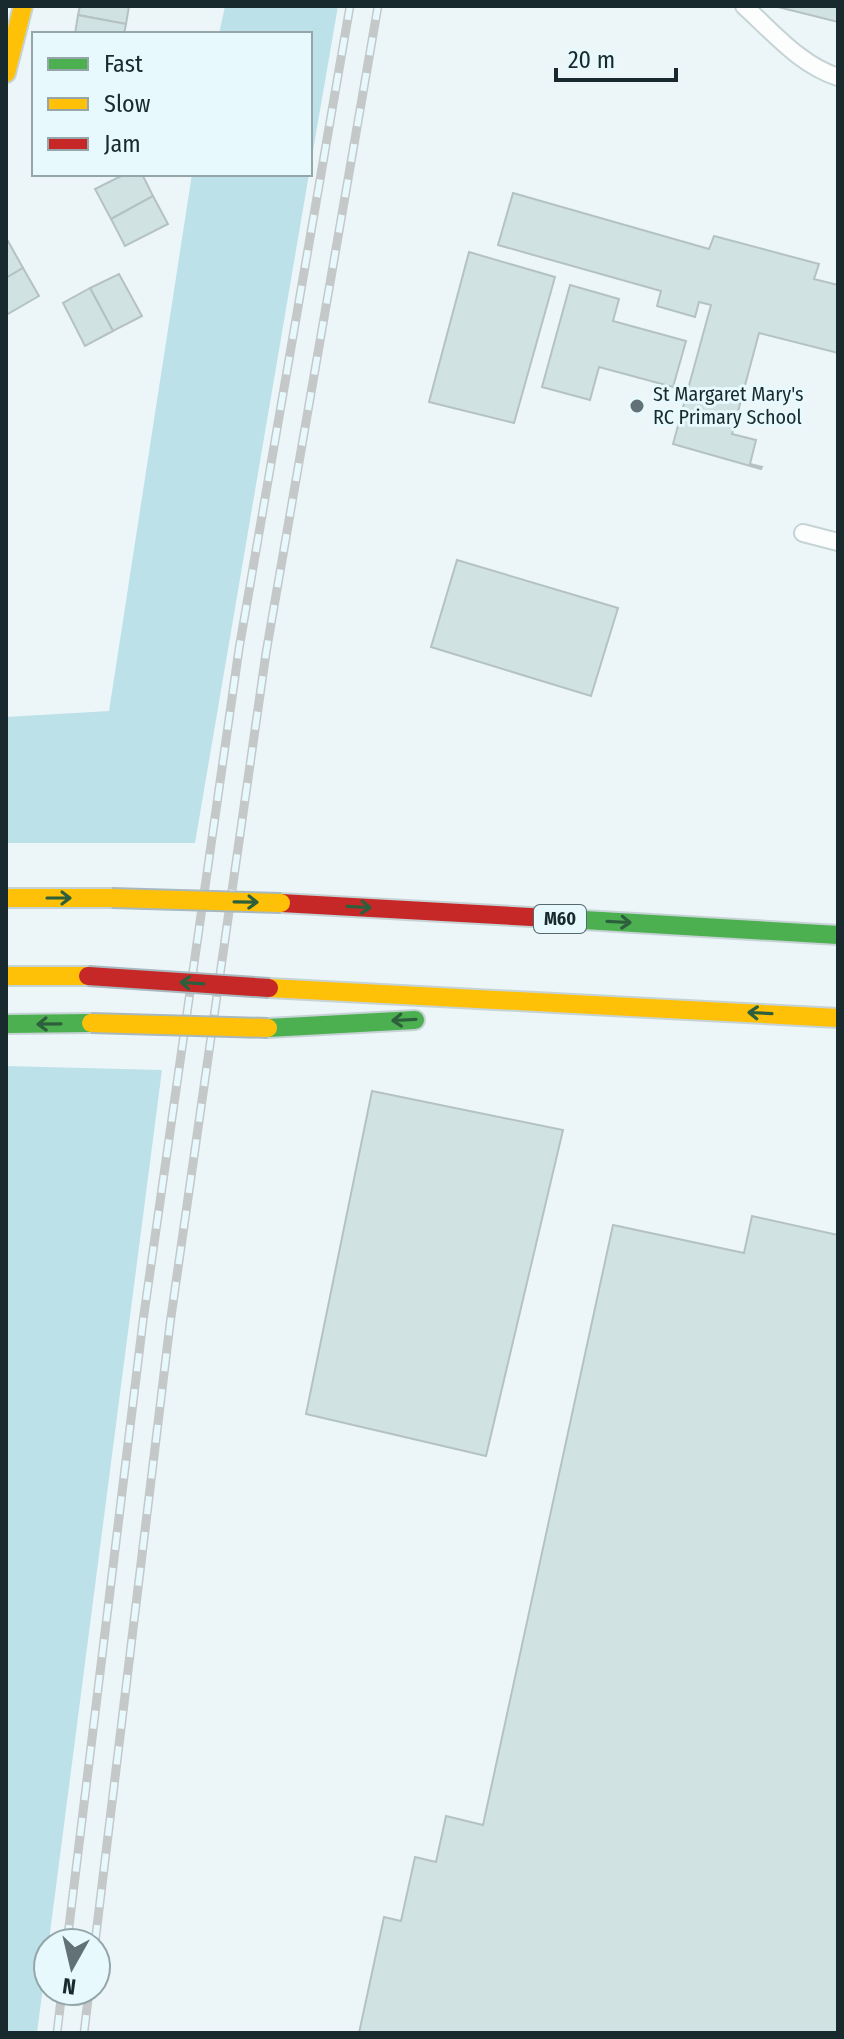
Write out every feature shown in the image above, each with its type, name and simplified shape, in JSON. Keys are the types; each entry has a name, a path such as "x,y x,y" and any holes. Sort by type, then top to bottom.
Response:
{"main road":[{"path":"6,73 23,6"},
{"name":"M60","path":"6,898 281,903 838,935"},
{"path":"6,976 88,976 838,1018"},
{"path":"475,1016 649,1006"},
{"path":"6,1024 268,1028 427,1019"}],"lane":[{"path":"744,6 804,60 822,72 838,77"},
{"path":"803,533 838,542"}],"shaded area":[{"path":"225,6 338,6 312,156 312,32 219,32"},
{"path":"192,176 309,176 195,843 6,843 6,717 109,711"},
{"path":"6,1066 162,1070 51,1927 32,1927 32,2007 40,2007 37,2033 6,2033"}],"building":[{"path":"80,6 129,6 126,24 78,15"},
{"path":"774,6 838,6 838,22"},
{"path":"78,15 126,24 124,32 75,32"},
{"path":"121,176 143,176 153,196 111,219 95,189"},
{"path":"513,193 709,249 714,236 819,264 814,279 838,285 838,353 759,333 732,434 756,440 750,464 761,469 673,444 711,305 699,302 695,317 657,306 661,291 498,245"},
{"path":"153,196 168,224 125,246 111,219"},
{"path":"6,242 23,268 6,278"},
{"path":"469,252 555,277 514,423 429,402"},
{"path":"23,268 39,296 6,315 6,278"},
{"path":"119,274 142,316 113,331 90,288"},
{"path":"570,285 619,299 613,321 686,341 673,387 599,367 590,400 542,387"},
{"path":"90,288 113,331 85,346 63,303"},
{"path":"457,560 618,608 591,696 431,647"},
{"path":"372,1091 563,1130 486,1456 306,1414"},
{"path":"752,1216 838,1235 838,2033 359,2033 384,1917 401,1921 415,1857 436,1862 446,1816 483,1825 613,1225 744,1253"}],"railway":[{"path":"69,1927 143,1321 239,649 350,6"},
{"path":"97,1927 170,1324 266,653 378,6"},
{"path":"57,2033 60,2007"},
{"path":"84,2033 87,2007"}],"traffic: fast":[{"path":"567,919 838,935"},
{"path":"268,1028 415,1020"},
{"path":"6,1024 91,1023"}],"traffic: slow":[{"path":"6,73 23,6"},
{"path":"6,898 112,898"},
{"path":"112,898 281,903"},
{"path":"6,976 88,976"},
{"path":"269,988 838,1018"},
{"path":"91,1023 268,1028"}],"traffic: jam":[{"path":"281,903 567,919"},
{"path":"88,976 269,988"}],"place":[{"name":"St Margaret Mary's RC Primary School","path":"637,406"}]}
